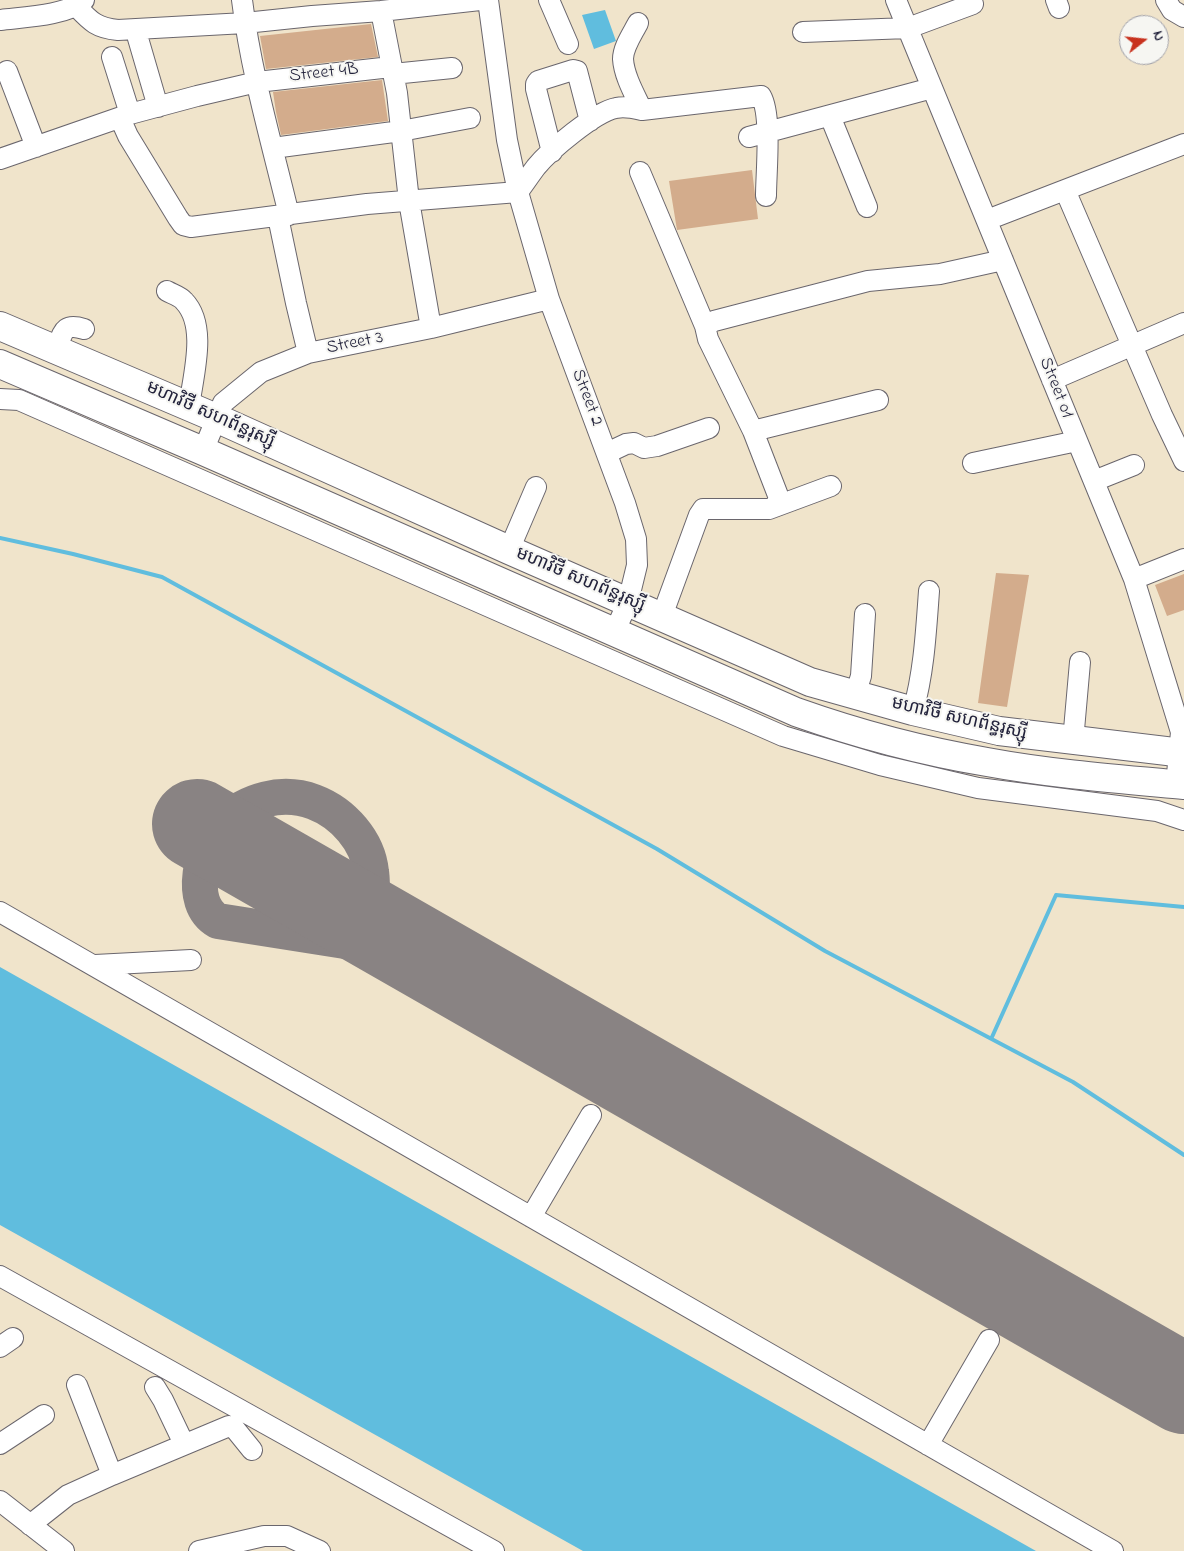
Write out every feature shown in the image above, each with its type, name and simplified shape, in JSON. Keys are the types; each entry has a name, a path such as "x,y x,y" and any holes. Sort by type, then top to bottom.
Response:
{"highway":[{"name":"មហាវិថី សហព័ន្ធរុស្ស៊ី","path":"0,326 216,418 509,550 810,682 913,711 999,732 1182,753"},
{"name":"មហាវិថី សហព័ន្ធរុស្ស៊ី","path":"0,364 796,712 853,731 913,747 987,762 1068,774 1180,785"}],"street":[{"path":"242,0 257,82 273,148 296,303 308,353"},
{"path":"0,20 62,11 80,3 92,23 105,29 118,30 245,23 310,8 381,11 479,0"},
{"name":"Street 2","path":"479,0 518,192 549,299 607,453 636,539 637,565 628,602 614,633"},
{"path":"549,0 568,44"},
{"name":"Street 01","path":"896,0 1134,579 1181,732 1180,785"},
{"path":"1166,0 1172,10 1184,17"},
{"path":"803,32 908,28 973,4"},
{"path":"381,11 401,131 408,201 431,328"},
{"path":"638,23 628,42 623,58 626,74 642,110"},
{"path":"137,35 158,106"},
{"path":"112,57 128,136 183,226 191,227 284,216 367,204 518,192 537,166 602,113 616,108 628,107 642,110 761,96 764,102 758,135 766,196"},
{"name":"Street 4B","path":"0,159 158,106 257,82 452,68"},
{"path":"552,152 536,89 538,81 577,70 590,121"},
{"path":"7,72 36,147"},
{"path":"758,135 932,88"},
{"path":"830,116 868,206"},
{"path":"273,148 401,131 470,118"},
{"path":"987,220 1184,144"},
{"path":"640,172 705,326 708,340 753,431 780,498 776,505"},
{"path":"1065,190 1162,415 1184,461"},
{"path":"705,326 714,321 868,281 940,274 1003,260"},
{"path":"167,291 183,299 192,311 198,334 188,407"},
{"name":"Street 3","path":"202,451 223,403 261,372 308,353 431,328 549,299"},
{"path":"1052,380 1184,323"},
{"path":"56,350 66,328 71,326 84,329"},
{"path":"0,399 19,400 783,736 880,765 978,788 1157,811 1184,820"},
{"path":"753,431 878,400"},
{"path":"607,453 626,444 634,443 644,448 656,446 709,428"},
{"path":"973,463 1077,441"},
{"path":"1094,481 1134,465"},
{"path":"662,616 698,515 703,509 769,509 831,486"},
{"path":"509,550 536,487"},
{"path":"1134,579 1184,559"},
{"path":"913,711 920,686 924,660 929,591"},
{"path":"855,695 861,676 864,614"},
{"path":"1073,741 1080,662"},
{"path":"0,912 1113,1551"},
{"path":"94,965 191,960"},
{"path":"531,1217 591,1115"},
{"path":"0,1276 494,1551"},
{"path":"928,1444 989,1340"},
{"path":"77,1384 112,1475"},
{"path":"155,1387 184,1444"},
{"path":"0,1444 44,1416"},
{"path":"30,1525 68,1495 184,1444 232,1426 252,1450"},
{"path":"0,1501 64,1551"},
{"path":"199,1551 264,1536 287,1536 320,1551"}],"water":[{"path":"605,10 616,41 594,49 582,15"},
{"path":"0,967 1036,1551 583,1551 0,1225"}],"building":[{"path":"371,24 378,57 266,69 260,36"},
{"path":"382,80 388,121 281,135 273,92"},
{"path":"752,170 758,219 677,230 669,181"},
{"path":"996,573 1029,575 1007,707 978,703"},
{"path":"1184,574 1184,610 1167,616 1155,585"}],"waterway":[{"path":"0,538 73,554 162,577 657,849 825,951 1073,1082 1184,1155"},
{"path":"992,1037 1056,895 1184,907"}],"taxiway":[{"path":"414,948 376,906 372,894 372,876 369,861 359,839 344,821 325,807 314,802 290,797 266,799 243,808 232,815 215,833 204,859 200,888 202,901 208,913 218,921 364,944 428,957"}],"runway":[{"path":"197,824 1184,1389"}]}
